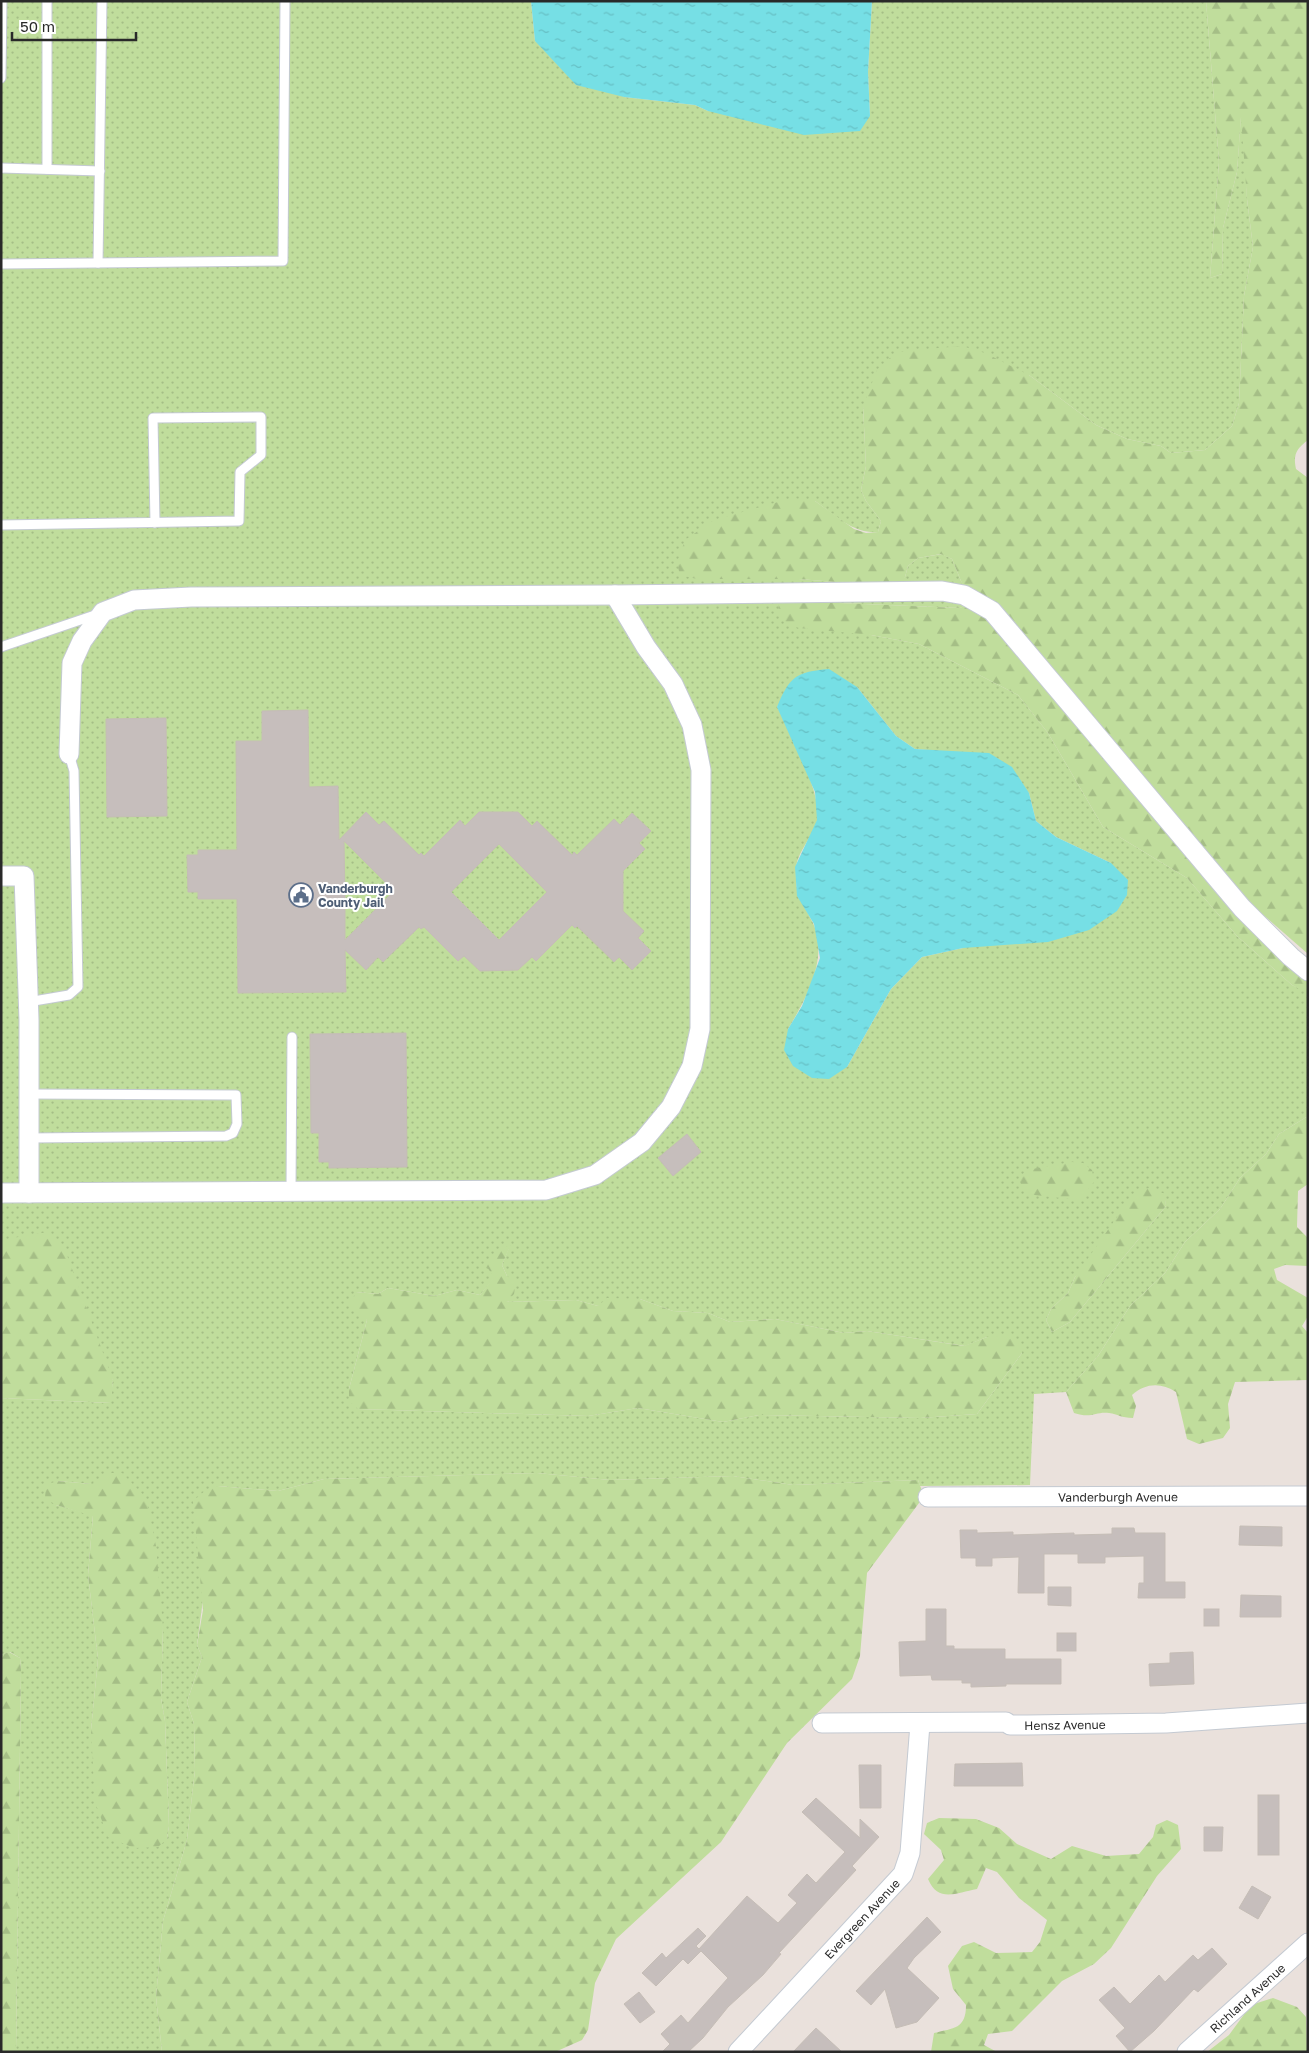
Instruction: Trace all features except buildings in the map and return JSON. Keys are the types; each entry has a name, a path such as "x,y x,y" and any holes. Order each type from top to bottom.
{"street":[{"path":"69,754 72,663 82,641 103,612 134,600 191,597 942,591 964,595 992,611 1242,908 1291,957 1308,971"},
{"path":"1,1193 546,1190 595,1175 642,1142 671,1107 692,1066 700,1029 701,770 692,724 673,684 646,647 615,595"},
{"path":"1,876 24,876 28,1002 29,1193"},
{"name":"Vanderburgh Avenue","path":"928,1497 1308,1496"},
{"name":"Hensz Avenue","path":"822,1723 920,1724 1006,1722 1010,1725 1027,1725 1166,1723 1308,1713"},
{"name":"Evergreen Avenue","path":"738,2052 903,1874 910,1853 920,1724"},
{"name":"Richland Avenue","path":"1187,2052 1308,1943"}],"lane":[{"path":"1,78 2,1"},
{"path":"47,1 47,169"},
{"path":"98,263 102,1"},
{"path":"1,264 283,261 285,1"},
{"path":"1,168 100,171"},
{"path":"1,525 239,522 240,472 261,455 261,417 153,418 154,523"},
{"path":"1,647 103,612"},
{"path":"28,1002 68,995 78,986 74,771 69,754"},
{"path":"292,1037 292,1191"},
{"path":"29,1094 236,1095 237,1124 233,1133 226,1136 29,1138"}],"green space":[{"path":"1,1 531,1 535,41 624,97 695,105 708,111 870,116 868,72 872,1 1206,1 1219,162 1210,278 1222,274 1223,228 1237,172 1241,115 1244,126 1247,199 1253,247 1244,296 1239,403 1232,426 1205,450 1171,453 1161,446 1127,439 1096,425 1029,375 863,406 866,466 861,490 866,501 881,521 878,532 869,532 852,527 815,501 799,579 884,586 905,577 908,566 918,558 942,554 952,559 970,603 960,608 790,601 871,635 919,644 1018,695 1048,733 1103,827 1187,878 1237,936 1292,985 1303,990 1308,988 1308,1116 1279,1134 1266,1154 1240,1178 1220,1209 1185,1242 1165,1273 1130,1306 1098,1356 1066,1392 1034,1394 1030,1485 920,1486 918,1480 793,1485 733,1476 610,1480 537,1473 324,1479 278,1491 218,1486 197,1645 202,1657 187,1702 194,1724 195,1770 187,1840 163,1921 156,1997 162,2052 16,2052 21,1670 20,1658 10,1652 1,1655 1,1398 110,1403 113,1380 1,1240","holes":["857,687 896,736 915,749 940,751 1029,793 1036,821 1056,837 1111,863 963,948 922,957 891,989 847,1067 788,1029 808,992 817,964 817,936 813,923 798,893 796,879 799,857 815,827 817,809 815,795 804,763 777,706","1164,1194 1166,1206 1070,1322 1052,1332 1046,1320 1051,1309 1068,1293 1075,1277","510,1245 502,1265 507,1276 505,1302 576,1300 598,1306 640,1299 673,1311 708,1313 730,1322 775,1319 844,1333 867,1331 965,1346 987,1337 1022,1353 977,1414 920,1418 759,1415 723,1422 638,1408 588,1416 358,1409 349,1389 367,1320 356,1292 378,1294 388,1288 434,1296 457,1290 480,1295 495,1277","57,1481 91,1484 163,1628 161,1698 165,1721 169,1826 167,1839 91,1730 98,1659 88,1575 93,1515 56,1505"]},
{"path":"1206,1 1308,1 1308,440 1298,449 1295,460 1296,469 1308,478 1308,954 1261,913 1250,912 1308,980 1308,988 1303,991 1292,985 1237,936 1187,878 1103,827 1048,733 1018,695 919,644 871,635 799,628 787,624 778,615 779,603 790,601 960,608 970,603 952,559 941,554 918,558 908,566 905,577 897,586 799,579 697,579 680,575 677,563 685,540 714,520 792,498 815,501 854,529 866,533 878,532 881,521 866,501 861,490 866,466 863,406 877,370 894,354 905,351 962,346 985,353 1029,375 1096,425 1127,439 1161,446 1171,453 1205,450 1232,426 1239,403 1244,296 1253,247 1247,199 1241,117 1237,172 1223,228 1222,274 1210,278 1219,162"},
{"path":"1308,1116 1308,1184 1298,1191 1297,1227 1308,1238 1308,1266 1285,1265 1274,1269 1277,1280 1308,1298 1308,1316 1302,1326 1308,1333 1308,1380 1235,1382 1228,1404 1230,1428 1223,1438 1199,1444 1187,1439 1176,1392 1159,1385 1142,1388 1132,1395 1136,1406 1133,1418 1109,1413 1080,1415 1074,1413 1066,1392 1098,1356 1130,1306 1165,1273 1185,1242 1220,1209 1240,1178 1266,1154 1279,1134"},
{"path":"1072,1162 1083,1163 1092,1170 1094,1182 1079,1200 1026,1194 1019,1180 1026,1170"},
{"path":"1149,1188 1165,1194 1166,1206 1070,1322 1052,1332 1046,1320 1051,1309 1068,1293 1075,1277 1133,1194"},
{"path":"48,1232 64,1247 113,1380 111,1403 1,1398 1,1240"},
{"path":"511,1244 502,1265 507,1276 516,1282 514,1294 506,1302 576,1300 598,1306 607,1298 640,1299 673,1311 708,1313 730,1322 775,1319 844,1333 867,1331 964,1346 987,1337 1009,1335 1020,1341 1022,1353 977,1414 920,1418 759,1415 723,1422 638,1408 588,1416 358,1409 349,1401 349,1389 367,1320 350,1303 356,1292 378,1294 388,1288 434,1296 457,1290 480,1295 494,1277 487,1267 491,1256"},
{"path":"110,1473 122,1473 146,1498 156,1546 163,1628 161,1698 165,1721 169,1826 167,1839 158,1847 134,1848 108,1837 95,1802 91,1730 98,1659 88,1575 93,1516 56,1505 45,1498 46,1485 57,1481 91,1484"},
{"path":"537,1473 610,1480 733,1476 793,1485 918,1480 922,1491 919,1503 867,1573 860,1656 852,1679 787,1743 721,1842 616,1939 595,1983 588,2030 582,2040 555,2052 162,2052 156,1997 163,1921 187,1840 195,1770 194,1724 187,1702 202,1657 197,1645 203,1610 193,1501 206,1490 218,1486 278,1491 324,1479"},
{"path":"9,1652 20,1658 21,1670 16,2052 1,2052 1,1655"},
{"path":"939,1818 976,1819 999,1828 1017,1844 1051,1859 1072,1846 1106,1856 1139,1854 1153,1837 1156,1825 1167,1820 1178,1825 1181,1849 1157,1876 1111,1948 1094,1964 1062,1981 1012,2031 988,2034 984,2045 997,2052 931,2052 934,2033 958,2026 964,2019 966,2005 953,1989 948,1966 962,1946 974,1942 996,1953 1032,1952 1040,1942 1047,1920 1019,1898 997,1872 986,1868 977,1889 948,1895 937,1891 928,1879 944,1860 941,1850 924,1834 927,1823"},
{"path":"1273,1998 1297,2007 1306,2017 1307,2052 1207,2052 1229,2035 1251,2005"}],"water":[{"path":"531,1 872,1 868,72 870,116 860,131 804,135 708,111 695,105 624,97 576,85 535,41"},
{"path":"829,669 857,687 896,736 915,749 989,753 1012,767 1029,793 1036,821 1056,837 1111,863 1128,880 1127,895 1117,911 1089,930 1048,942 963,948 922,957 891,989 847,1067 829,1079 812,1078 793,1066 784,1050 788,1029 802,1006 820,958 814,924 797,896 795,867 817,820 815,792 777,707 790,682 801,674"}],"place":[{"name":"Vanderburgh County Jail","path":"301,895"}]}
